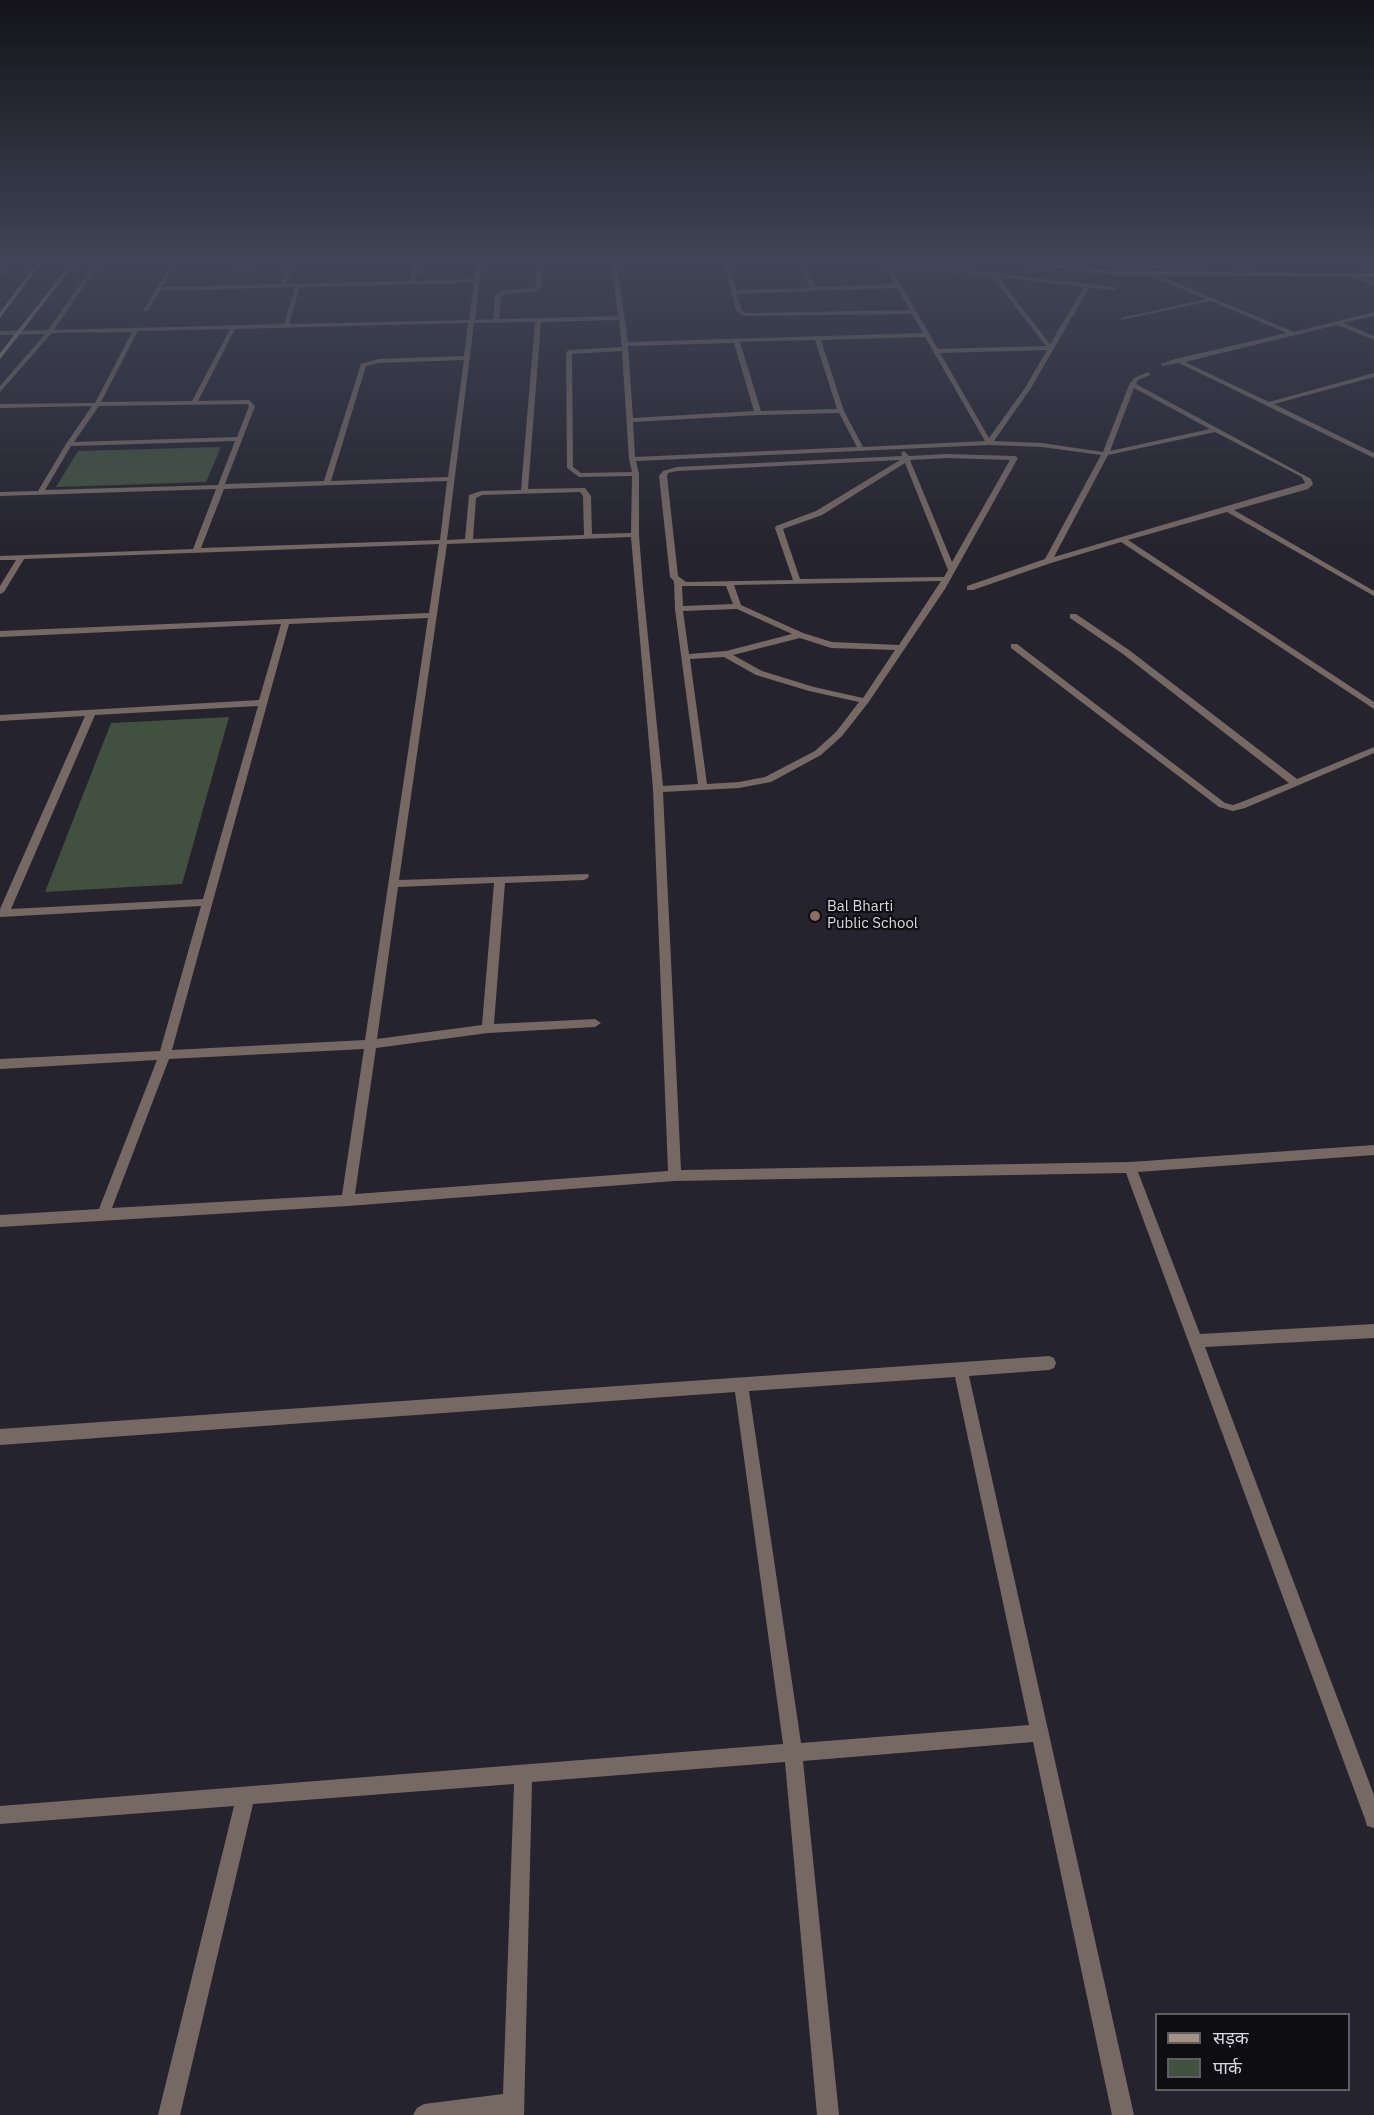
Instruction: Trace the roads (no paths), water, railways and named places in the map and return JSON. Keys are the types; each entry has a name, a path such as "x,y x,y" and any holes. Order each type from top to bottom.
{"street":[{"path":"0,390 24,363"},
{"path":"40,493 69,444 97,404 119,363"},
{"path":"195,401 215,363"},
{"path":"327,484 363,365 372,363"},
{"path":"348,1200 467,363"},
{"path":"524,491 535,363"},
{"path":"569,363 570,468 579,475 636,474"},
{"path":"626,363 632,459 636,474 635,535 658,789 675,1176"},
{"path":"743,363 758,413"},
{"path":"826,363 841,411 861,449"},
{"path":"943,363 989,443"},
{"path":"989,443 1028,388 1042,363"},
{"path":"1163,365 1170,363"},
{"path":"1184,363 1374,456"},
{"path":"1048,561 1106,454 1132,385 1136,379 1148,374"},
{"path":"1268,404 1374,375"},
{"path":"970,588 1048,561 1305,487 1309,480 1132,385"},
{"path":"0,406 195,401 249,402 252,406 196,551"},
{"path":"631,420 841,411"},
{"path":"632,459 989,443 1042,444 1106,454 1214,430"},
{"path":"69,444 238,440"},
{"path":"1361,450 1374,446"},
{"path":"902,447 951,569"},
{"path":"658,789 703,788 768,780 818,753 839,734 865,701 941,589 1015,458 947,456 906,460 677,469 665,472 663,476 674,577 678,581 694,585 945,579"},
{"path":"797,581 779,528 819,513 906,460"},
{"path":"0,494 451,479"},
{"path":"469,542 472,497 481,493 524,491 576,489 586,492 588,537"},
{"path":"1228,508 1374,594"},
{"path":"0,558 635,535"},
{"path":"1122,540 1374,706"},
{"path":"0,592 21,558"},
{"path":"678,581 679,609 703,788"},
{"path":"729,584 738,606"},
{"path":"679,609 738,606 800,635 831,645 900,648"},
{"path":"0,634 431,615"},
{"path":"1073,616 1126,652 1297,784"},
{"path":"103,1215 165,1055 286,621"},
{"path":"685,657 726,654 800,635"},
{"path":"1014,645 1222,805 1233,808 1242,806 1374,750"},
{"path":"726,654 759,673 812,689 865,701"},
{"path":"0,718 262,703"},
{"path":"91,713 2,913 207,902"},
{"path":"393,884 584,876"},
{"path":"488,1029 500,880"},
{"path":"0,1064 370,1044 488,1029 595,1023"},
{"path":"0,1221 348,1200 675,1176 1130,1167 1374,1150"},
{"path":"1130,1167 1374,1819"},
{"path":"1197,1341 1374,1331"},
{"path":"0,1437 1049,1363"},
{"path":"960,1368 1123,2115"},
{"path":"741,1384 793,1753 828,2115"},
{"path":"0,1815 1039,1733"},
{"path":"424,2115 513,2109 523,1774"},
{"path":"169,2115 246,1795"}],"place":[{"name":"Bal Bharti Public School","path":"815,916"}]}
